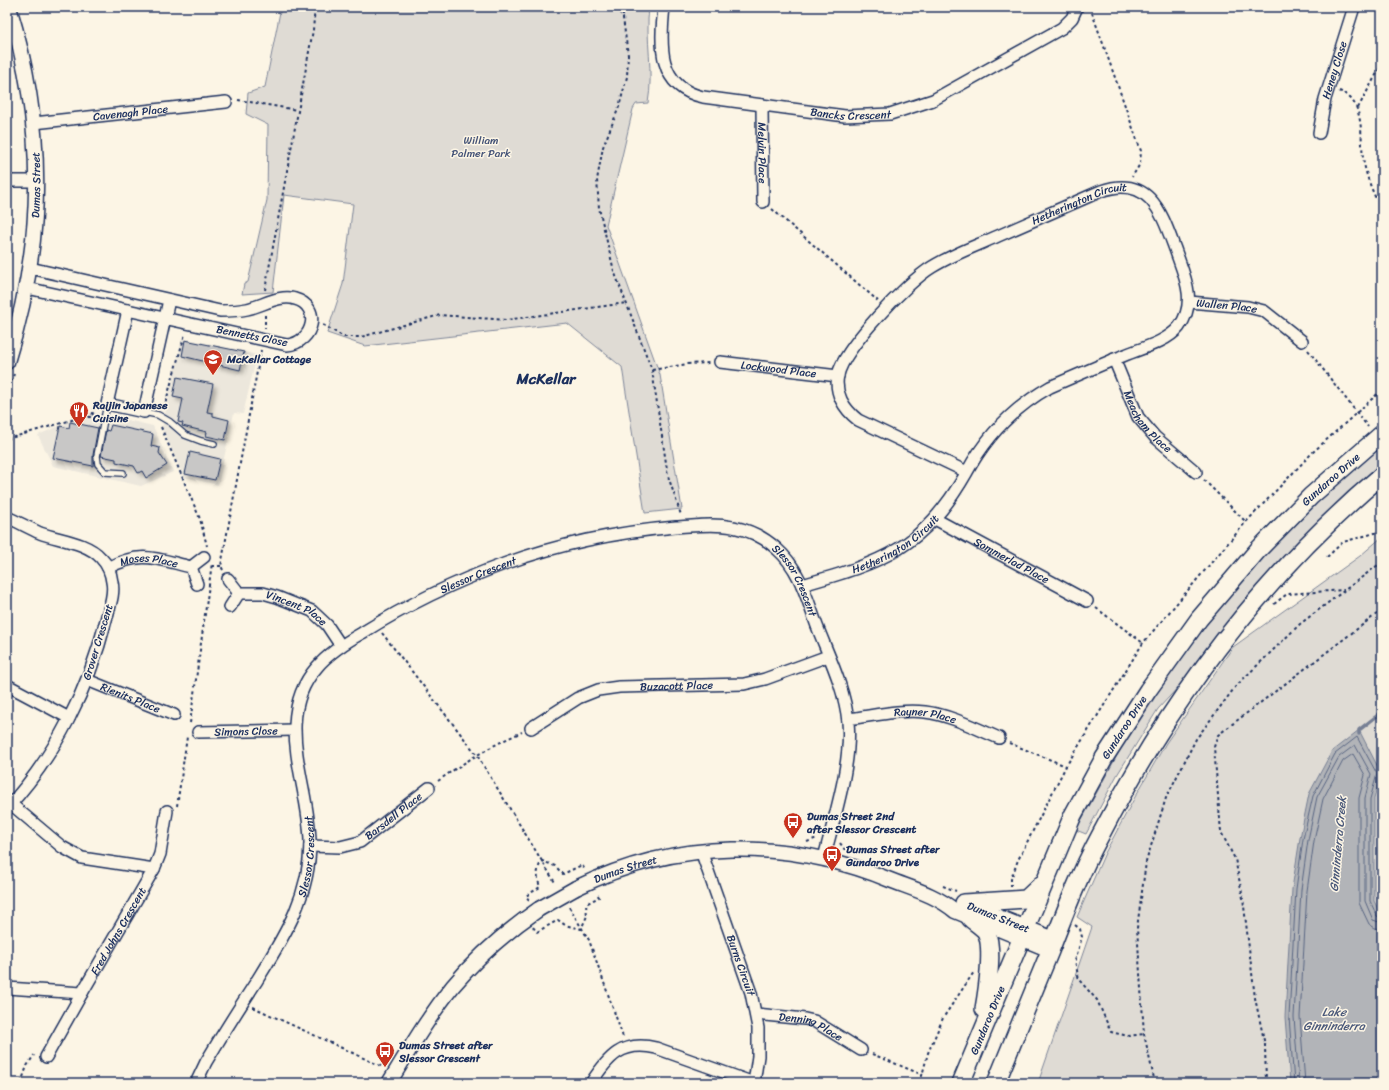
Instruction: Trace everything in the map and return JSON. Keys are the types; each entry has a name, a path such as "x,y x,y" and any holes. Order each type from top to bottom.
{"main road":[{"name":"Gundaroo Drive","path":"961,1083 1073,815 1104,758 1148,690 1199,619 1258,550 1375,430"},
{"path":"996,1083 1052,945 1093,850 1129,783 1169,717 1215,650 1277,577 1312,540 1382,475"},
{"path":"967,910 1026,899 1046,881"},
{"path":"967,910 986,932 988,946 989,983 978,1041"}],"street":[{"name":"Dumas Street","path":"7,362 27,288 36,225 37,181 34,123 21,49 9,7"},
{"name":"Bancks Crescent","path":"664,7 663,54 667,70 675,82 695,95 845,116 875,116 912,108 946,93 1062,28 1072,18 1077,7"},
{"name":"Heney Close","path":"1319,133 1322,110 1328,88 1354,7"},
{"name":"Cavenagh Place","path":"34,123 226,102"},
{"name":"Melvin Place","path":"762,105 763,202"},
{"path":"7,181 37,181"},
{"name":"Hetherington Circuit","path":"802,585 849,572 876,562 914,539 936,519 953,497 991,434 1024,403 1050,387 1167,337 1178,328 1186,315 1189,302 1187,281 1160,210 1144,194 1128,188 1116,187 1101,191 957,254 920,275 899,293 849,351 841,363 838,376 838,391 843,404 858,420 967,472"},
{"name":"Bennetts Close","path":"27,288 287,345 299,342 309,333 312,322 311,314 307,307 298,300 287,297 239,310 220,311 30,268"},
{"path":"128,310 107,404 144,412 169,300"},
{"name":"Wallen Place","path":"1189,302 1248,307 1264,311 1302,341"},
{"name":"Meacham Place","path":"1114,359 1138,417 1155,437 1196,472"},
{"name":"Lockwood Place","path":"720,362 838,376"},
{"name":"Grover Crescent","path":"7,517 40,532 89,548 100,557 108,568 113,583 112,598 101,639 87,680 70,718 43,762 9,806"},
{"name":"Sommerlad Place","path":"936,519 1087,601"},
{"name":"Slessor Crescent","path":"196,1083 206,1062 282,940 297,910 306,879 310,846 307,809 294,730 296,707 304,686 317,667 341,646 410,605 446,587 508,562 559,547 598,538 638,531 682,526 724,525 746,530 767,540 784,555 791,564 802,585 844,697 848,719 848,755 824,858"},
{"name":"Moses Place","path":"108,568 128,558 140,556 152,557 191,567 208,556"},
{"name":"Moses Place","path":"191,567 197,584"},
{"path":"228,579 239,593 230,607"},
{"name":"Vincent Place","path":"239,593 263,593 312,611 327,625 341,646"},
{"name":"Buzacott Place","path":"531,728 578,698 598,690 744,684 765,679 828,656"},
{"name":"Rienits Place","path":"87,680 174,715"},
{"path":"7,685 70,718"},
{"name":"Rayner Place","path":"848,719 903,712 925,712 940,715 999,738"},
{"name":"Simons Close","path":"192,731 294,730"},
{"name":"Barsdell Place","path":"310,846 340,847 360,842 429,788"},
{"path":"9,806 62,847 82,858 154,869"},
{"name":"Fred Johns Crescent","path":"46,1057 154,869 160,854 172,812"},
{"name":"Dumas Street","path":"389,1083 426,1024 467,970 499,939 536,911 576,888 614,871 635,864 701,851 763,849 824,858 882,876 942,900 955,911 967,910 1052,945"},
{"name":"Burns Circuit","path":"590,1083 613,1055 626,1048 642,1046 656,1048 754,1083 758,1056 756,1014 748,982 701,851"},
{"path":"7,988 82,993"},
{"name":"Denning Place","path":"756,1014 805,1018 814,1021 861,1050"}],"lane":[{"path":"107,404 97,456 98,464 106,472 123,473"},
{"path":"144,412 162,418 185,435 214,444"}],"path":[{"path":"213,566 221,566 266,324 264,304 266,280 313,30 315,7"},
{"path":"617,7 623,18"},
{"path":"623,7 628,54 627,77 620,107 603,147 597,189 599,208 611,258 626,303 652,370 668,476 682,518 682,526"},
{"path":"1090,7 1141,151 1140,164 1130,181 1128,188"},
{"path":"1358,108 1382,64"},
{"path":"1328,88 1346,93 1352,98 1358,108 1364,163 1370,183 1382,212"},
{"path":"226,102 241,99 297,110"},
{"path":"763,202 886,308"},
{"path":"312,322 326,325 344,337 361,337 440,315 506,320 626,303"},
{"path":"1302,341 1355,413 1375,430"},
{"path":"652,370 687,364 720,362"},
{"path":"1011,893 1011,879 1018,860 1066,766 1143,643 1246,522 1313,452 1382,390"},
{"path":"7,439 82,417 92,417 94,408 107,404"},
{"path":"144,412 159,422 200,519 208,556 213,566 192,731 172,812"},
{"path":"1196,472 1246,522"},
{"path":"1327,557 1343,542 1382,531"},
{"path":"1155,1083 1144,1034 1137,928 1146,862 1166,798 1196,739 1236,686 1300,624 1382,562"},
{"path":"1271,606 1287,594 1345,590"},
{"path":"1087,601 1143,643"},
{"path":"1266,1083 1265,1044 1255,998 1243,898 1235,859 1221,832 1214,747 1218,735 1382,610"},
{"path":"429,788 452,770 496,744 531,728"},
{"path":"999,738 1066,766"},
{"path":"527,930 533,926 536,911 526,896 540,887 537,875 539,865 542,861 555,866 563,874 582,865 585,871"},
{"path":"533,926 537,932 558,920 565,925 581,929 587,916 586,904 599,897 596,891 591,893"},
{"path":"1076,925 1080,929 1082,937 1075,961 1079,980 1097,1000 1111,1032 1128,1036 1144,1034"},
{"path":"920,1083 928,1053 943,1018 952,1002 969,981 975,968"},
{"path":"243,1002 385,1068"},
{"path":"861,1050 923,1075"}],"shaded area":[{"path":"182,338 257,355 243,414 234,413 218,485 184,477 162,428"},
{"path":"93,412 153,426 173,472 141,486 53,466 38,435"}],"green space":[{"name":"William Palmer Park","path":"281,7 649,7 648,31 650,91 648,103 636,104 633,109 606,225 660,375 682,509 645,513 622,367 567,323 365,346 327,333 343,284 353,204 284,195 273,292 242,294 244,284 248,282 267,200 268,125 246,114 248,93 265,87"},
{"path":"1382,443 1382,466 1158,709 1117,775 1086,834 1076,830 1135,723 1173,667 1221,605 1263,556 1309,509"},
{"path":"1382,537 1382,1083 1038,1083 1092,927 1077,917 1105,853 1166,743 1233,647 1360,556"}],"water":[{"name":"Lake Ginninderra","path":"1359,730 1381,773 1374,799 1374,901 1382,917 1382,1083 1290,1083 1285,1017 1292,889 1300,838 1309,794 1332,751"}],"building":[{"path":"185,340 244,352 240,370 182,356"},
{"path":"177,377 213,384 207,412 213,413 213,416 229,420 225,440 206,436 207,432 182,426 183,423 178,422 183,399 173,397"},
{"path":"70,422 98,428 93,455 93,466 53,458 60,426 69,428"},
{"path":"111,425 153,434 151,446 160,448 159,453 167,465 146,478 142,471 138,473 134,466 116,462 116,459 101,456 106,430 109,431"},
{"path":"190,452 220,459 215,480 185,474"}],"waterway":[{"name":"Ginninderra Creek","path":"1359,734 1359,730 1382,712"}],"place":[{"name":"McKellar Cottage","path":"213,376"},
{"name":"Raijin Japanese Cuisine","path":"79,428"},
{"name":"Dumas Street 2nd after Slessor Crescent","path":"793,839"},
{"name":"Dumas Street after Gundaroo Drive","path":"832,872"},
{"name":"Dumas Street after Slessor Crescent","path":"385,1068"}],"district":[{"name":"McKellar","path":"546,379"}]}
